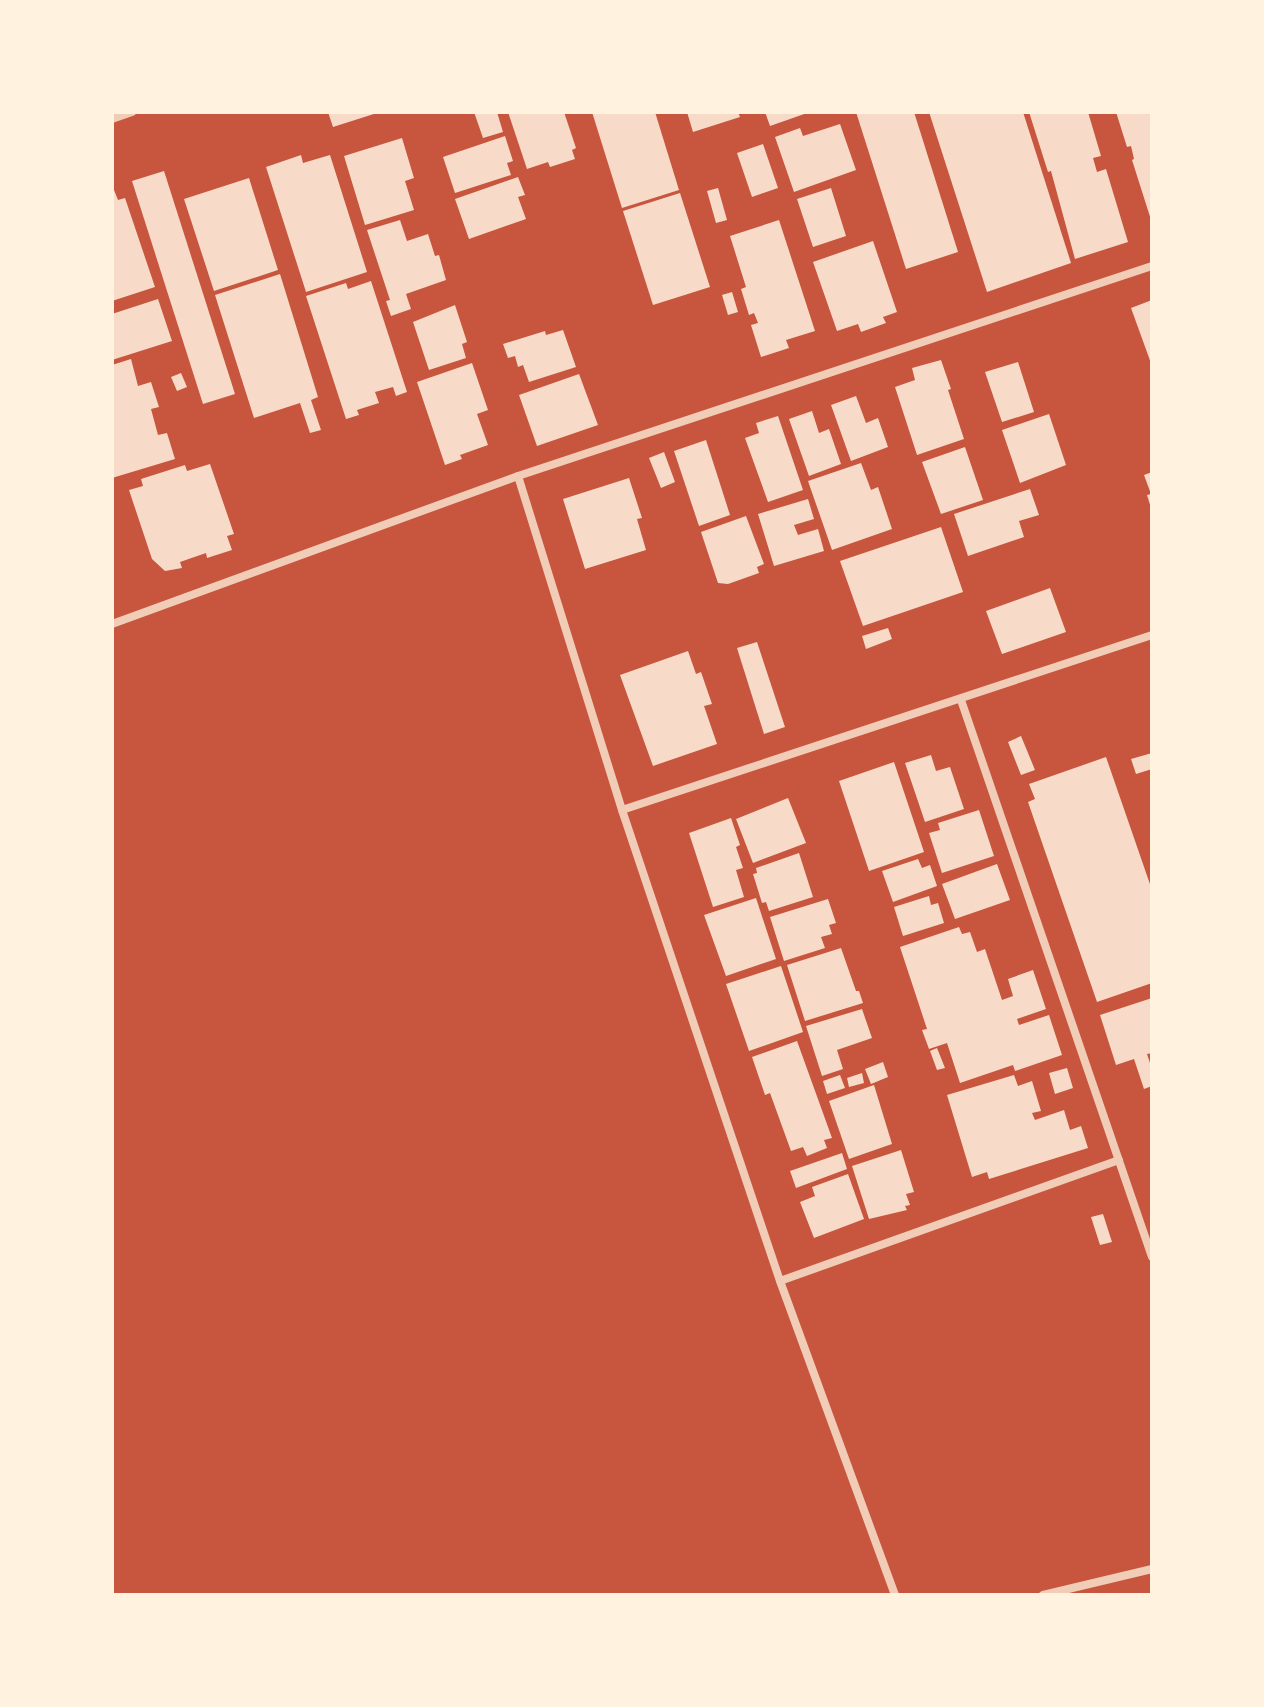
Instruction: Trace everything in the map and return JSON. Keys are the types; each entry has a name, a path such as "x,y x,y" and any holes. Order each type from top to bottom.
{"street":[{"path":"112,119 132,112"},
{"path":"112,624 518,476 1152,266"},
{"path":"518,476 622,810 780,1281 895,1595"},
{"path":"622,810 1152,635"},
{"path":"961,700 1152,1257"},
{"path":"780,1281 1119,1160"},
{"path":"1043,1595 1152,1569"}],"building":[{"path":"328,112 377,112 377,113 333,127"},
{"path":"474,112 497,112 503,132 483,138"},
{"path":"508,112 564,112 576,148 572,150 575,159 550,167 548,162 527,169"},
{"path":"592,112 655,112 679,190 622,208"},
{"path":"687,112 738,112 740,117 693,132"},
{"path":"765,112 810,112 770,126"},
{"path":"856,112 914,112 958,252 906,269"},
{"path":"929,112 1023,112 1071,263 987,292"},
{"path":"1029,112 1088,112 1101,156 1093,158 1097,172 1106,169 1128,242 1075,259 1051,171 1048,172"},
{"path":"1116,112 1152,112 1152,223 1132,160 1131,146 1127,147"},
{"path":"840,124 856,170 794,192 775,137 800,128 803,136"},
{"path":"505,136 513,161 507,163 511,175 455,193 443,157"},
{"path":"402,138 414,178 405,181 414,210 365,225 344,156"},
{"path":"763,144 778,188 752,197 737,153"},
{"path":"301,155 303,163 330,155 367,272 306,292 266,167"},
{"path":"164,171 235,394 203,404 132,181"},
{"path":"518,177 525,195 518,197 526,219 469,239 455,199"},
{"path":"249,178 278,270 214,291 184,199"},
{"path":"112,185 118,200 125,198 155,287 112,301"},
{"path":"718,188 727,220 716,223 707,191"},
{"path":"831,188 846,236 813,247 797,199"},
{"path":"680,193 710,287 653,305 623,211"},
{"path":"400,220 407,241 428,234 435,256 439,255 446,280 406,294 411,309 391,316 386,301 390,300 367,230"},
{"path":"779,220 815,331 786,340 789,348 761,357 751,325 758,323 754,313 749,315 741,289 746,287 730,236"},
{"path":"873,241 897,312 883,317 886,323 861,332 858,324 837,331 813,262"},
{"path":"280,274 318,397 311,400 321,430 310,433 300,403 254,418 215,295"},
{"path":"371,281 407,392 396,396 393,387 375,392 379,403 357,410 359,415 346,419 306,296 346,283 348,289"},
{"path":"732,292 738,312 728,315 722,295"},
{"path":"158,299 172,341 112,360 112,314"},
{"path":"1152,300 1152,366 1131,308"},
{"path":"455,305 467,342 462,344 466,358 429,370 413,322"},
{"path":"563,330 576,367 529,382 523,365 518,367 515,356 508,358 503,344 545,331 546,335"},
{"path":"131,359 138,386 151,382 159,407 151,409 158,435 167,433 175,459 112,478 112,365"},
{"path":"941,360 964,439 917,455 895,387 915,380 912,368"},
{"path":"1018,362 1034,412 1002,422 985,372"},
{"path":"472,363 488,410 477,414 488,445 460,455 462,459 445,465 417,382"},
{"path":"181,373 187,387 177,391 171,377"},
{"path":"579,374 598,425 537,446 519,395"},
{"path":"856,396 866,423 878,418 888,447 851,461 831,405"},
{"path":"812,411 819,433 829,429 841,464 809,476 789,419"},
{"path":"1049,414 1066,465 1020,483 1002,430"},
{"path":"778,416 803,490 768,502 745,438 759,433 756,423"},
{"path":"706,440 730,515 699,526 674,451"},
{"path":"965,447 983,500 941,514 922,462"},
{"path":"664,452 675,482 661,488 649,458"},
{"path":"861,463 871,490 878,487 892,529 832,550 808,481"},
{"path":"210,464 234,534 227,536 232,550 207,558 206,553 180,562 182,568 165,571 152,559 129,490 143,486 141,479 185,465 187,471"},
{"path":"1152,472 1151,508 1147,495 1151,494 1144,475"},
{"path":"629,478 642,518 637,519 646,550 585,569 563,499"},
{"path":"1030,489 1039,515 1019,521 1024,537 968,556 954,514"},
{"path":"808,499 814,519 794,525 798,535 818,529 824,551 774,566 758,514"},
{"path":"746,516 764,564 757,567 759,573 728,584 718,583 701,532"},
{"path":"941,527 963,592 863,626 840,561"},
{"path":"1050,588 1066,632 1002,654 986,611"},
{"path":"888,628 892,639 866,649 862,636"},
{"path":"757,642 785,727 764,734 737,648"},
{"path":"688,651 696,674 701,672 712,704 704,706 717,744 653,766 620,675"},
{"path":"1021,736 1035,770 1021,775 1008,742"},
{"path":"1152,753 1152,769 1136,774 1131,759"},
{"path":"931,755 936,771 950,767 964,809 925,822 905,763"},
{"path":"1106,757 1152,890 1152,983 1097,1002 1028,802 1035,799 1029,784"},
{"path":"894,762 924,852 869,871 839,781"},
{"path":"788,798 806,843 753,863 736,819"},
{"path":"979,810 994,856 942,873 929,833 940,830 938,823"},
{"path":"731,818 740,845 736,847 743,868 736,870 744,897 713,907 689,833"},
{"path":"799,853 813,897 769,911 766,902 762,903 753,874 757,873 756,868"},
{"path":"918,859 922,868 930,865 937,886 893,902 882,871"},
{"path":"997,864 1010,900 955,919 942,884"},
{"path":"929,896 931,905 938,903 944,923 903,936 894,907"},
{"path":"756,898 776,959 726,976 704,915"},
{"path":"828,899 836,923 829,925 832,934 821,937 825,948 784,961 770,917"},
{"path":"959,927 962,934 970,932 977,952 985,949 1002,1000 1013,996 1008,979 1033,970 1046,1009 1017,1019 1019,1025 1049,1015 1062,1055 1015,1071 1013,1065 960,1083 947,1043 929,1049 922,1030 927,1029 900,947"},
{"path":"841,948 863,1003 805,1021 787,965"},
{"path":"781,966 803,1032 749,1051 726,984"},
{"path":"1152,998 1152,1053 1147,1054 1152,1069 1152,1086 1144,1089 1134,1059 1116,1065 1100,1015"},
{"path":"862,1009 872,1038 837,1050 843,1069 822,1076 806,1026"},
{"path":"797,1041 832,1138 824,1140 827,1148 807,1156 803,1147 791,1151 770,1093 765,1095 752,1057"},
{"path":"937,1048 945,1068 937,1070 930,1051"},
{"path":"883,1062 888,1077 871,1084 865,1069"},
{"path":"1067,1068 1073,1088 1055,1094 1049,1073"},
{"path":"862,1073 864,1083 849,1087 847,1078"},
{"path":"840,1075 845,1088 827,1094 823,1081"},
{"path":"1014,1075 1018,1086 1032,1081 1041,1111 1032,1113 1035,1120 1064,1110 1070,1130 1081,1126 1088,1148 989,1179 987,1172 972,1177 947,1095"},
{"path":"874,1085 892,1144 849,1159 829,1101"},
{"path":"901,1150 914,1192 906,1194 910,1205 905,1206 907,1210 869,1219 852,1166"},
{"path":"842,1153 847,1169 796,1188 790,1171"},
{"path":"848,1174 864,1219 814,1238 800,1202 815,1196 812,1187"},
{"path":"1103,1214 1112,1242 1100,1245 1091,1217"}]}
